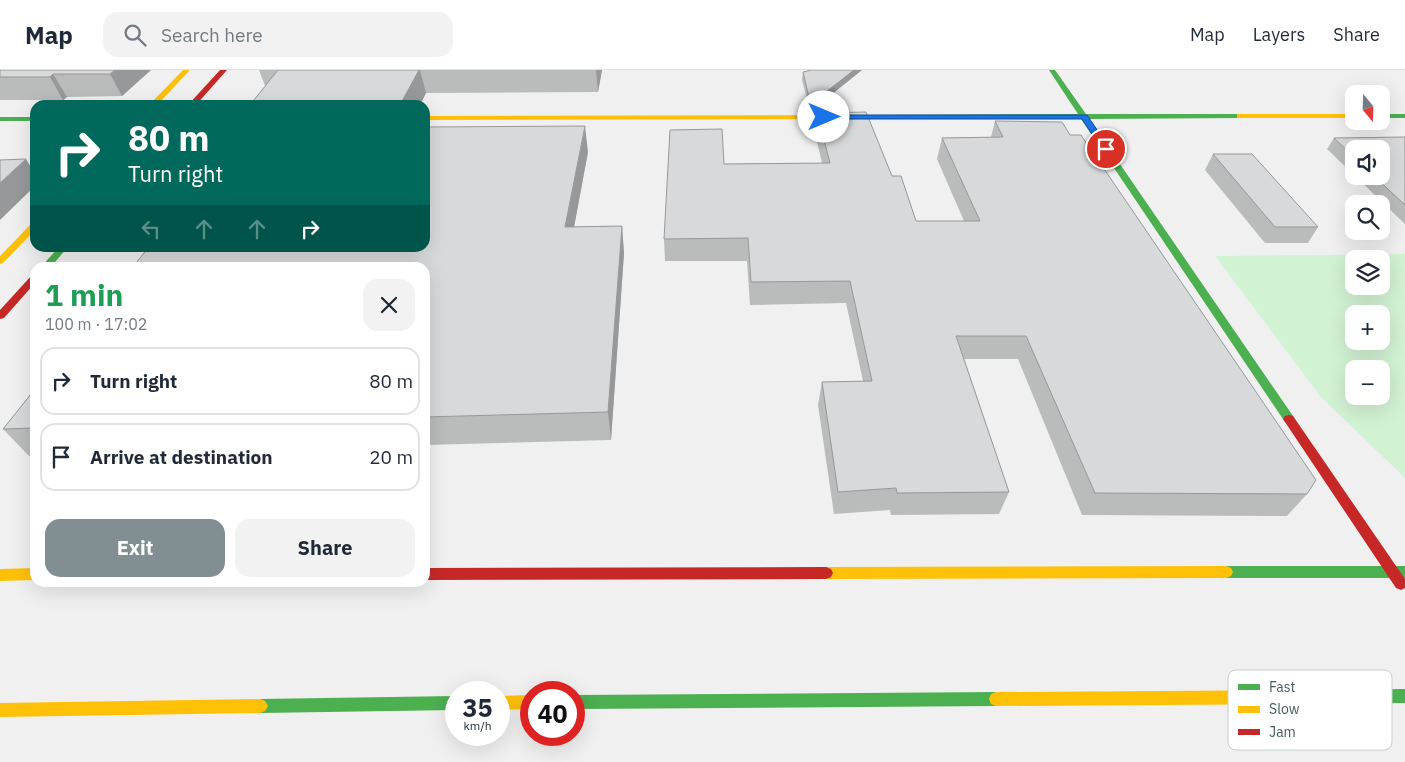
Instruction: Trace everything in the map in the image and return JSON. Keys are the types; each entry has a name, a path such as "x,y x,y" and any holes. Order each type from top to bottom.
{"street":[{"path":"158,100 187,70"},
{"path":"197,100 224,70"},
{"path":"1052,70 1405,590"},
{"path":"430,118 1345,116"},
{"path":"1390,116 1405,116"},
{"path":"0,119 30,119"},
{"path":"0,261 30,230"},
{"path":"49,262 58,252"},
{"path":"0,316 30,283"},
{"path":"430,574 1405,572"},
{"path":"0,574 30,574"},
{"path":"1392,696 1405,696"},
{"path":"585,702 1228,697"},
{"path":"0,710 445,703"}],"green space":[{"path":"1390,254 1405,254 1405,478 1321,397 1215,256 1345,255 1345,295 1390,295"}],"building":[{"path":"0,70 115,70 110,74 53,74 50,77 0,77"},
{"path":"278,70 419,70 403,100 254,100"},
{"path":"812,70 854,70 813,102 810,102 803,72"},
{"path":"866,112 892,176 901,176 916,221 980,221 942,138 1003,137 995,121 1062,122 1070,135 1081,135 1316,480 1307,494 1095,493 1026,336 956,336 1009,492 897,493 896,488 838,492 822,382 872,381 850,281 751,282 748,238 664,239 670,130 722,129 724,164 830,163 817,113"},
{"path":"585,126 565,227 622,226 608,412 430,417 430,262 137,262 145,252 430,252 430,127"},
{"path":"1405,137 1405,205 1384,185 1390,185 1390,140 1345,140 1345,148 1334,138"},
{"path":"1213,154 1252,154 1318,227 1275,227"},
{"path":"26,159 0,183 0,160"},
{"path":"30,395 30,428 3,429"}],"traffic: fast":[{"path":"1052,70 1289,419"},
{"path":"862,117 1240,116"},
{"path":"1390,116 1405,116"},
{"path":"0,119 30,119"},
{"path":"49,262 58,252"},
{"path":"1226,572 1405,572"},
{"path":"1392,696 1405,696"},
{"path":"585,702 996,699"},
{"path":"260,706 445,703"}],"traffic: slow":[{"path":"158,100 187,70"},
{"path":"1240,116 1345,116"},
{"path":"430,118 862,117"},
{"path":"0,261 30,230"},
{"path":"826,573 1226,572"},
{"path":"0,575 30,574"},
{"path":"996,699 1228,698"},
{"path":"510,703 520,702"},
{"path":"0,710 260,706"}],"traffic: jam":[{"path":"197,100 224,70"},
{"path":"0,316 30,283"},
{"path":"1289,419 1401,584"},
{"path":"430,574 826,573"}],"route":[{"path":"824,117 1084,117 1106,149"}]}
